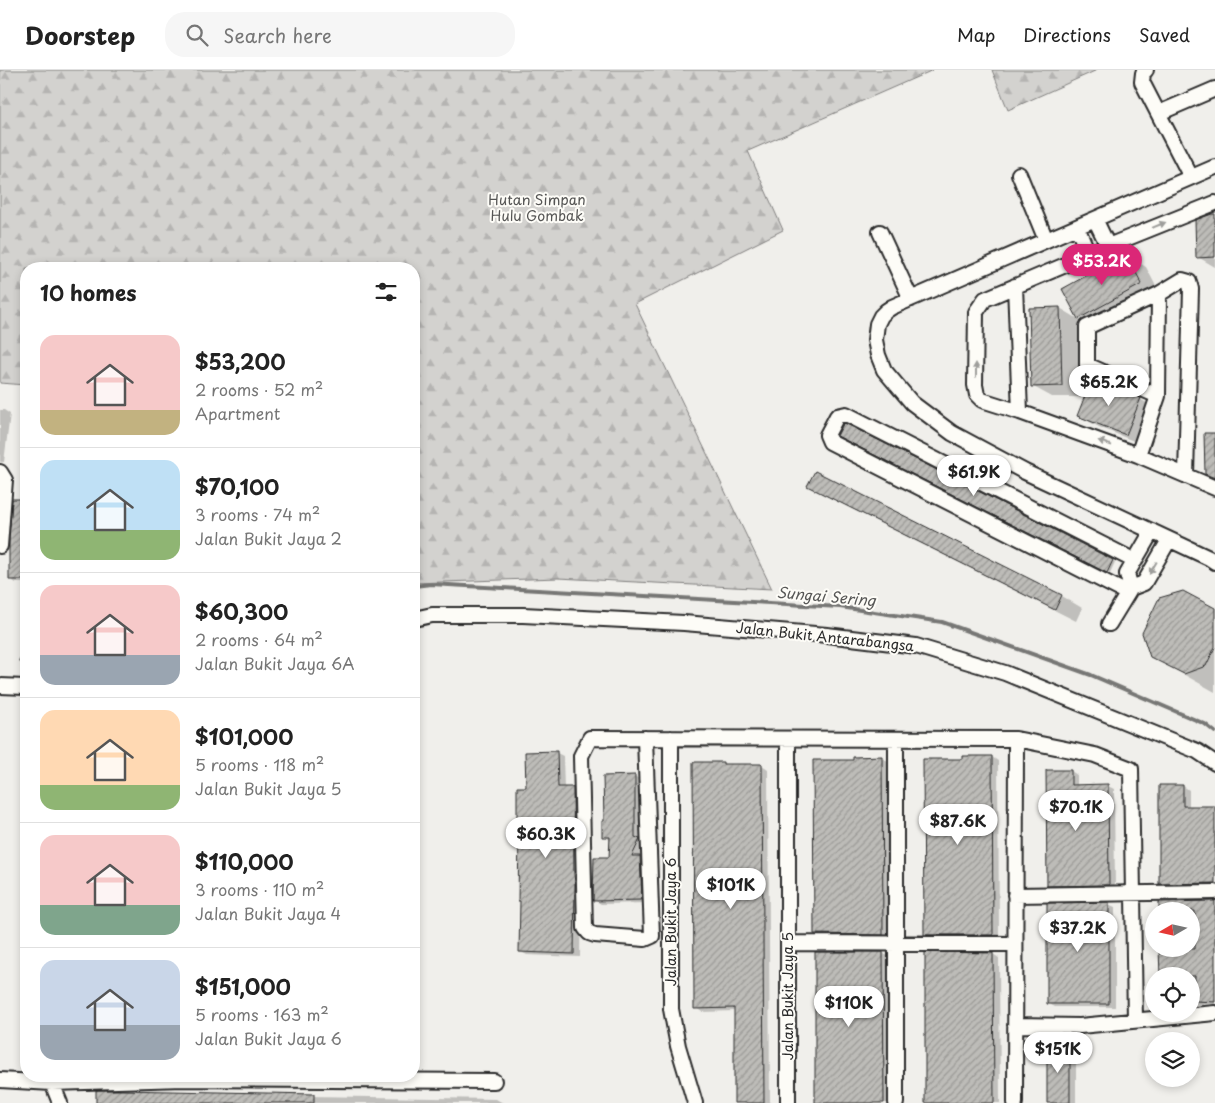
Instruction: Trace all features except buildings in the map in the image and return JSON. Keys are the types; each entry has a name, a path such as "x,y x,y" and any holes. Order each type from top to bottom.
{"street":[{"path":"1146,70 1142,73 1142,82 1191,177"},
{"path":"1159,113 1215,89"},
{"path":"1215,167 892,307 881,316 875,340 884,370 912,403 952,433 1025,472 1215,562"},
{"path":"1019,174 1046,240"},
{"path":"1215,202 985,298 976,312 976,385 977,395 982,400 1138,455 1215,488"},
{"path":"1095,219 1108,246"},
{"path":"1077,227 1089,255"},
{"path":"880,232 911,299"},
{"path":"1158,396 1087,365 1087,327 1159,294 1182,280 1189,282 1191,289 1186,476"},
{"path":"1015,286 1020,412"},
{"path":"1138,455 1158,396 1159,294"},
{"path":"1129,590 830,442 827,435 836,416 846,414 1134,561"},
{"path":"0,472 5,480 0,546"},
{"path":"1129,590 1127,574 1152,531"},
{"path":"1109,624 1129,590 1144,583 1169,540"},
{"name":"Jalan Bukit Antarabangsa","path":"420,618 432,615 523,615 684,623 827,635 916,646 1005,673 1197,751 1215,763"},
{"path":"0,686 20,687"},
{"path":"645,738 652,936 645,939 595,935 589,933 585,928 581,756 590,738 645,738 671,738 788,739 1016,739 1095,755 1131,769 1134,1020"},
{"name":"Jalan Bukit Jaya 6","path":"671,738 671,1009 678,1046 695,1103"},
{"name":"Jalan Bukit Jaya 5","path":"788,739 788,1103"},
{"path":"896,739 896,1103"},
{"path":"1015,1103 1016,739"},
{"path":"1015,895 1215,892"},
{"path":"788,943 1015,944"},
{"path":"1015,1025 1080,1026 1215,1013"},
{"path":"0,1080 20,1081"},
{"path":"420,1081 494,1081"},
{"path":"35,1082 85,1082"},
{"path":"52,1083 60,1103"}],"green space":[{"name":"Hutan Simpan Hulu Gombak","path":"0,70 933,70 748,151 783,230 635,304 772,589 558,578 420,583 420,262 20,262 20,385 0,383"},
{"path":"992,70 1097,70 1008,110"}],"waterway":[{"name":"Sungai Sering","path":"420,585 431,584 840,607 942,622 1091,675 1205,724 1215,732"}]}
